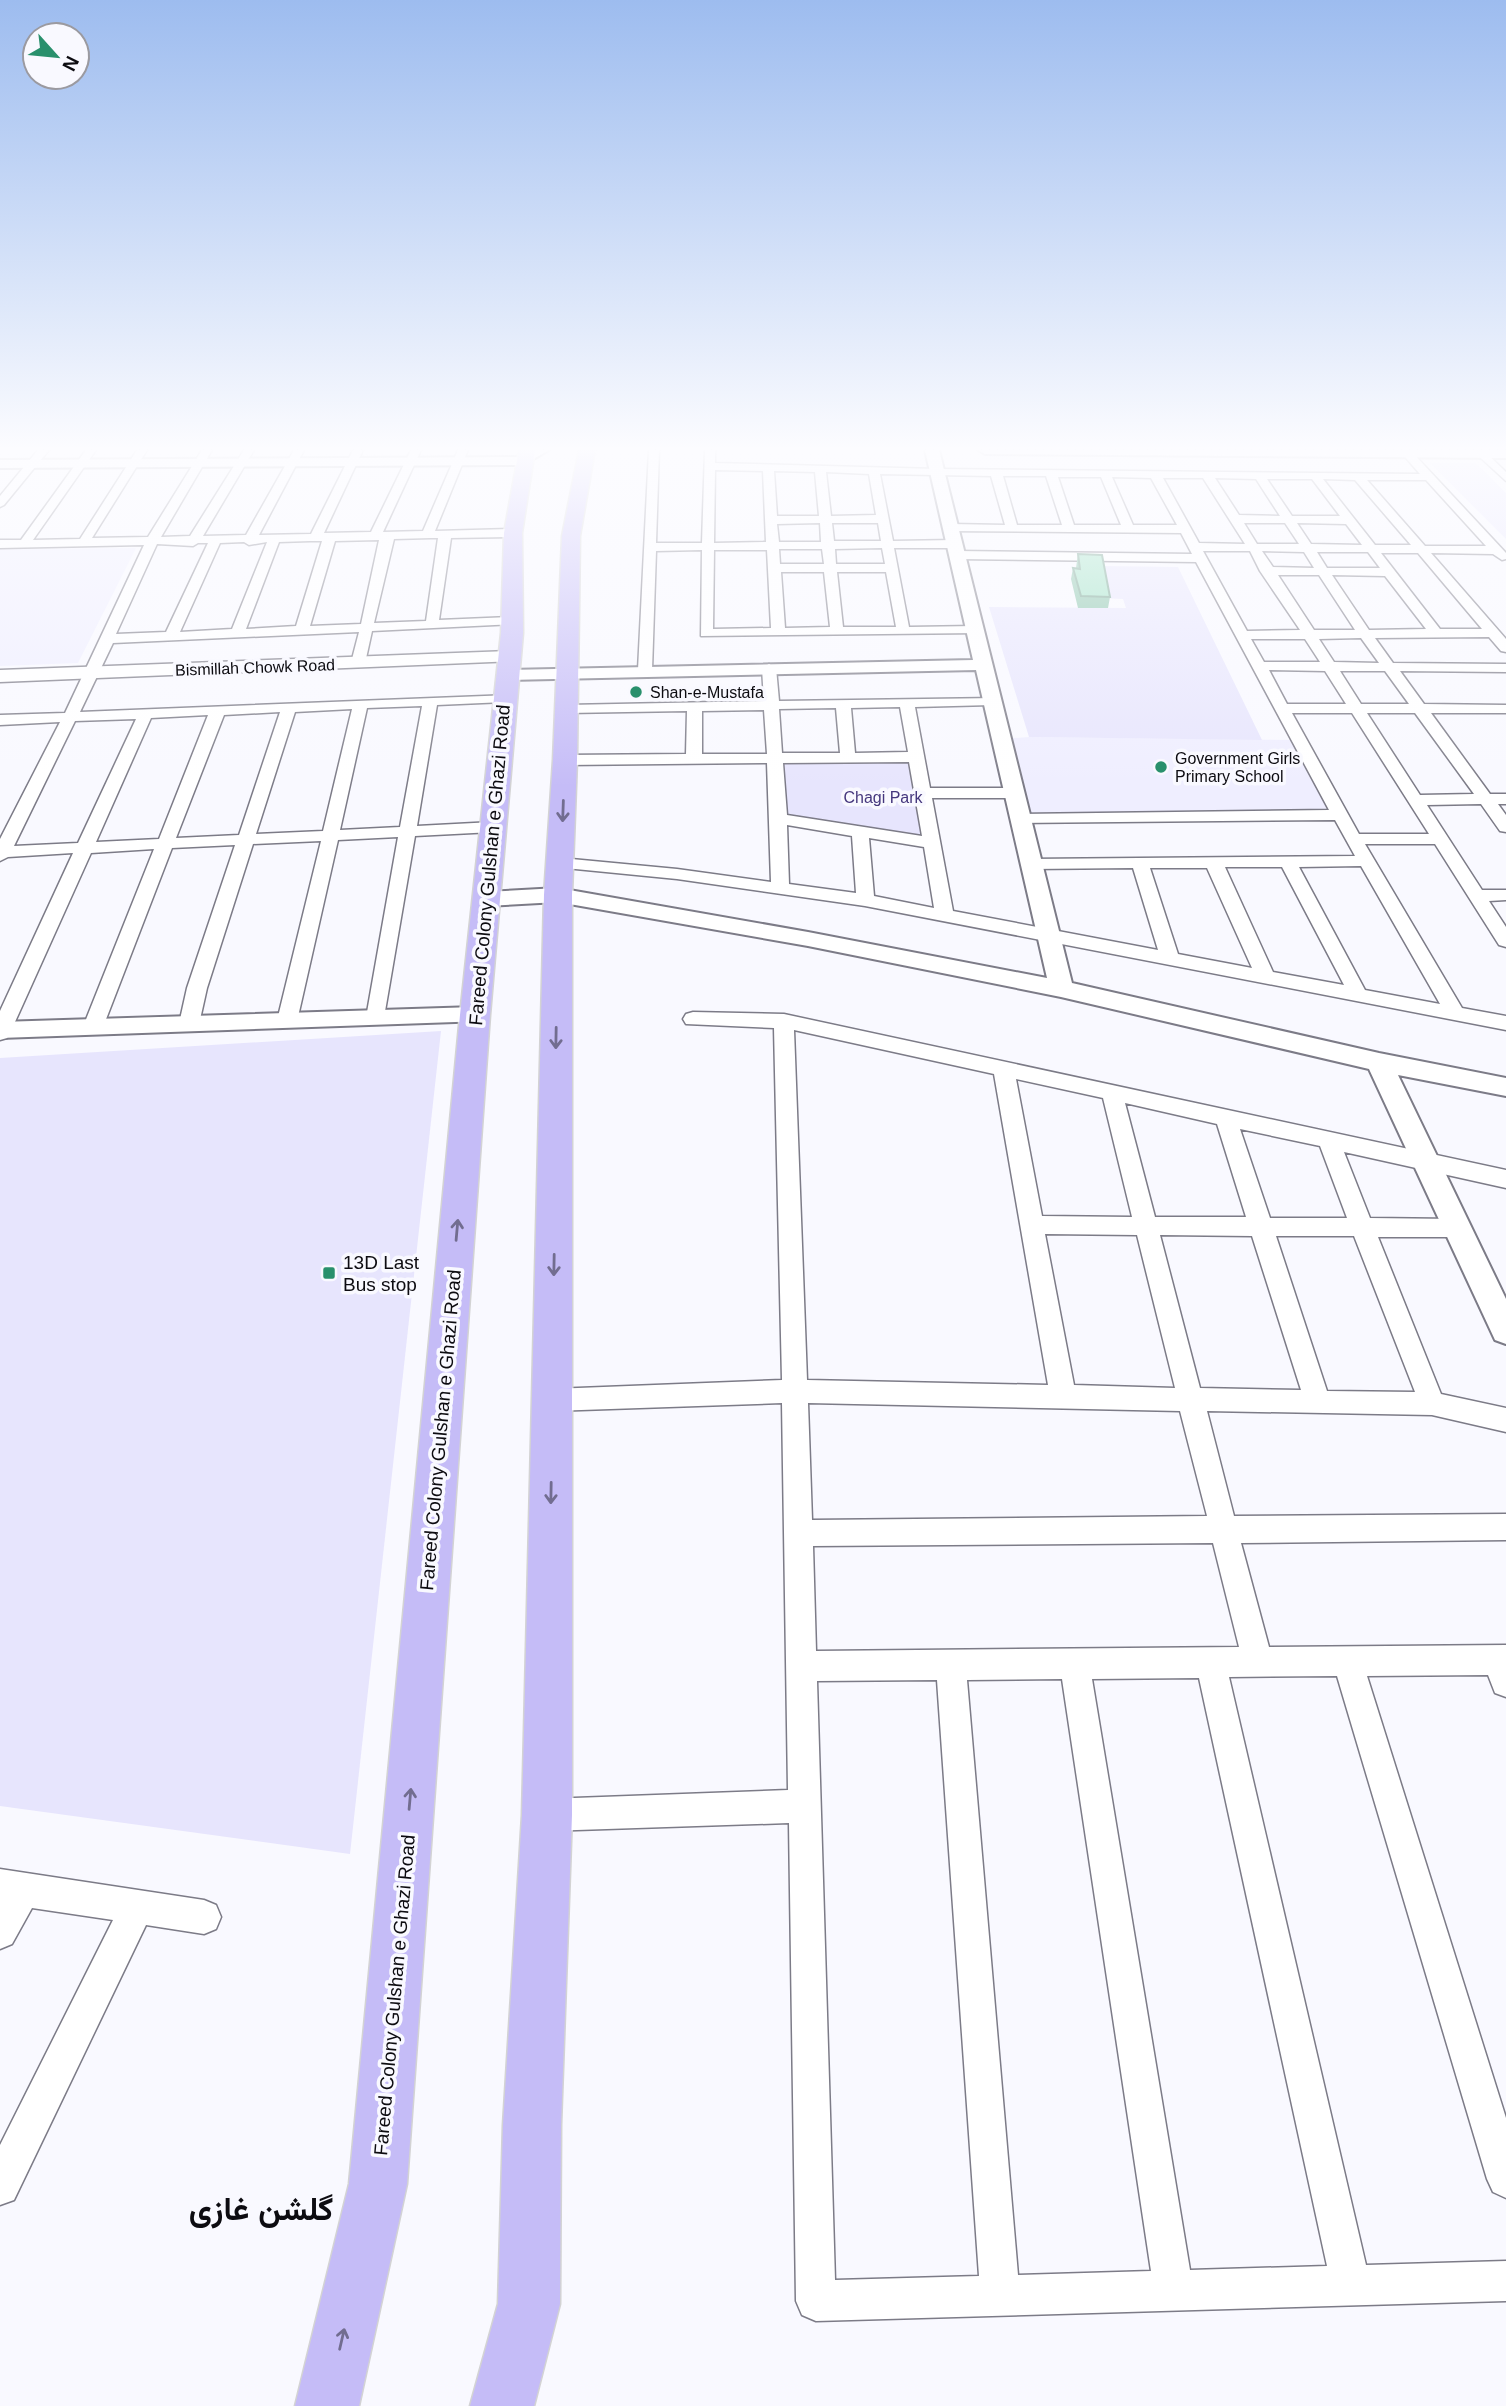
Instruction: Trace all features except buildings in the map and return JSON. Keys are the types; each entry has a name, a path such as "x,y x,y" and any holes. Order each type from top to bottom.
{"main road":[{"name":"Fareed Colony Gulshan e Ghazi Road","path":"327,2406 378,2183 475,1015 509,663 512,562"},
{"path":"502,2406 529,2304 532,2124 547,1815 559,879 570,562"},
{"name":"Bismillah Chowk Road","path":"0,676 358,663 509,663"}],"street":[{"path":"1,854 71,717 142,562"},
{"path":"171,636 205,562"},
{"path":"237,633 265,562"},
{"path":"302,630 317,562"},
{"path":"358,663 367,627 377,562"},
{"path":"432,624 440,562"},
{"path":"645,670 649,562"},
{"path":"708,562 706,633 975,630"},
{"path":"774,562 778,632"},
{"path":"830,562 837,631"},
{"path":"890,562 903,630"},
{"path":"959,562 1060,989"},
{"path":"1202,562 1340,815 1455,1013"},
{"path":"1261,562 1506,941"},
{"path":"1317,562 1364,634 1506,827"},
{"path":"1381,562 1437,634"},
{"path":"1432,562 1506,648"},
{"path":"774,568 891,569"},
{"path":"1266,571 1389,572"},
{"path":"108,639 432,624 567,690 695,707 992,701"},
{"path":"1241,635 1493,633"},
{"path":"0,720 430,701 509,663"},
{"path":"567,690 645,670 983,665"},
{"path":"1258,666 1506,668"},
{"path":"769,668 779,819 780,887"},
{"path":"376,1018 430,701"},
{"path":"906,703 944,914"},
{"path":"287,1021 361,704"},
{"path":"843,704 848,758"},
{"path":"189,1024 197,988 289,707"},
{"path":"694,759 695,707"},
{"path":"1281,708 1501,709 1506,723"},
{"path":"93,1027 218,710"},
{"path":"146,713 1,1031 475,1015"},
{"path":"565,760 916,757"},
{"path":"922,793 1014,793"},
{"path":"1415,800 1506,799"},
{"path":"1020,819 1340,815"},
{"path":"779,819 931,843"},
{"path":"1,854 493,827"},
{"path":"860,832 865,900"},
{"path":"1354,839 1440,839"},
{"path":"1031,864 1367,861"},
{"path":"1288,862 1358,994"},
{"path":"1140,863 1170,958"},
{"path":"1214,863 1266,977"},
{"path":"559,879 808,939 1060,989 1379,1062 1506,1087"},
{"path":"486,899 559,879 780,887 944,914 1506,1023"},
{"path":"1476,896 1506,895"},
{"path":"694,1019 784,1021 1506,1180"},
{"path":"784,1021 799,1533 816,2301 1506,2281"},
{"path":"1379,1062 1506,1331"},
{"path":"1004,1070 1063,1396"},
{"path":"1112,1094 1258,1662"},
{"path":"1226,1119 1318,1402"},
{"path":"1329,1142 1432,1404"},
{"path":"1032,1225 1456,1228"},
{"path":"552,1400 795,1391 1063,1396 1432,1404 1506,1420"},
{"path":"799,1533 1506,1527"},
{"path":"802,1666 1348,1661 1503,1668"},
{"path":"1348,1661 1506,2179"},
{"path":"1211,1662 1351,2285"},
{"path":"1075,1664 1174,2291"},
{"path":"951,1665 1000,2295"},
{"path":"547,1815 805,1806"},
{"path":"0,1932 11,1888 204,1917"},
{"path":"0,2186 137,1907"}],"shaded area":[{"path":"0,562 129,562 78,663 0,666"},
{"name":"Government Girls Primary School","path":"1001,739 1299,740 1340,815 1020,819"}],"green space":[{"path":"1099,566 1178,567 1262,740 1029,737 989,607 1126,608 1123,599 1100,598"},
{"name":"Chagi Park","path":"916,757 931,843 779,819 775,759"},
{"path":"441,1031 350,1854 0,1806 0,1058"}],"place":[{"name":"Shan-e-Mustafa","path":"636,692"},
{"name":"Government Girls Primary School","path":"1161,767"},
{"name":"13D Last Bus stop","path":"329,1273"}],"district":[{"name":"گلشن غازی","path":"261,2209"}]}
